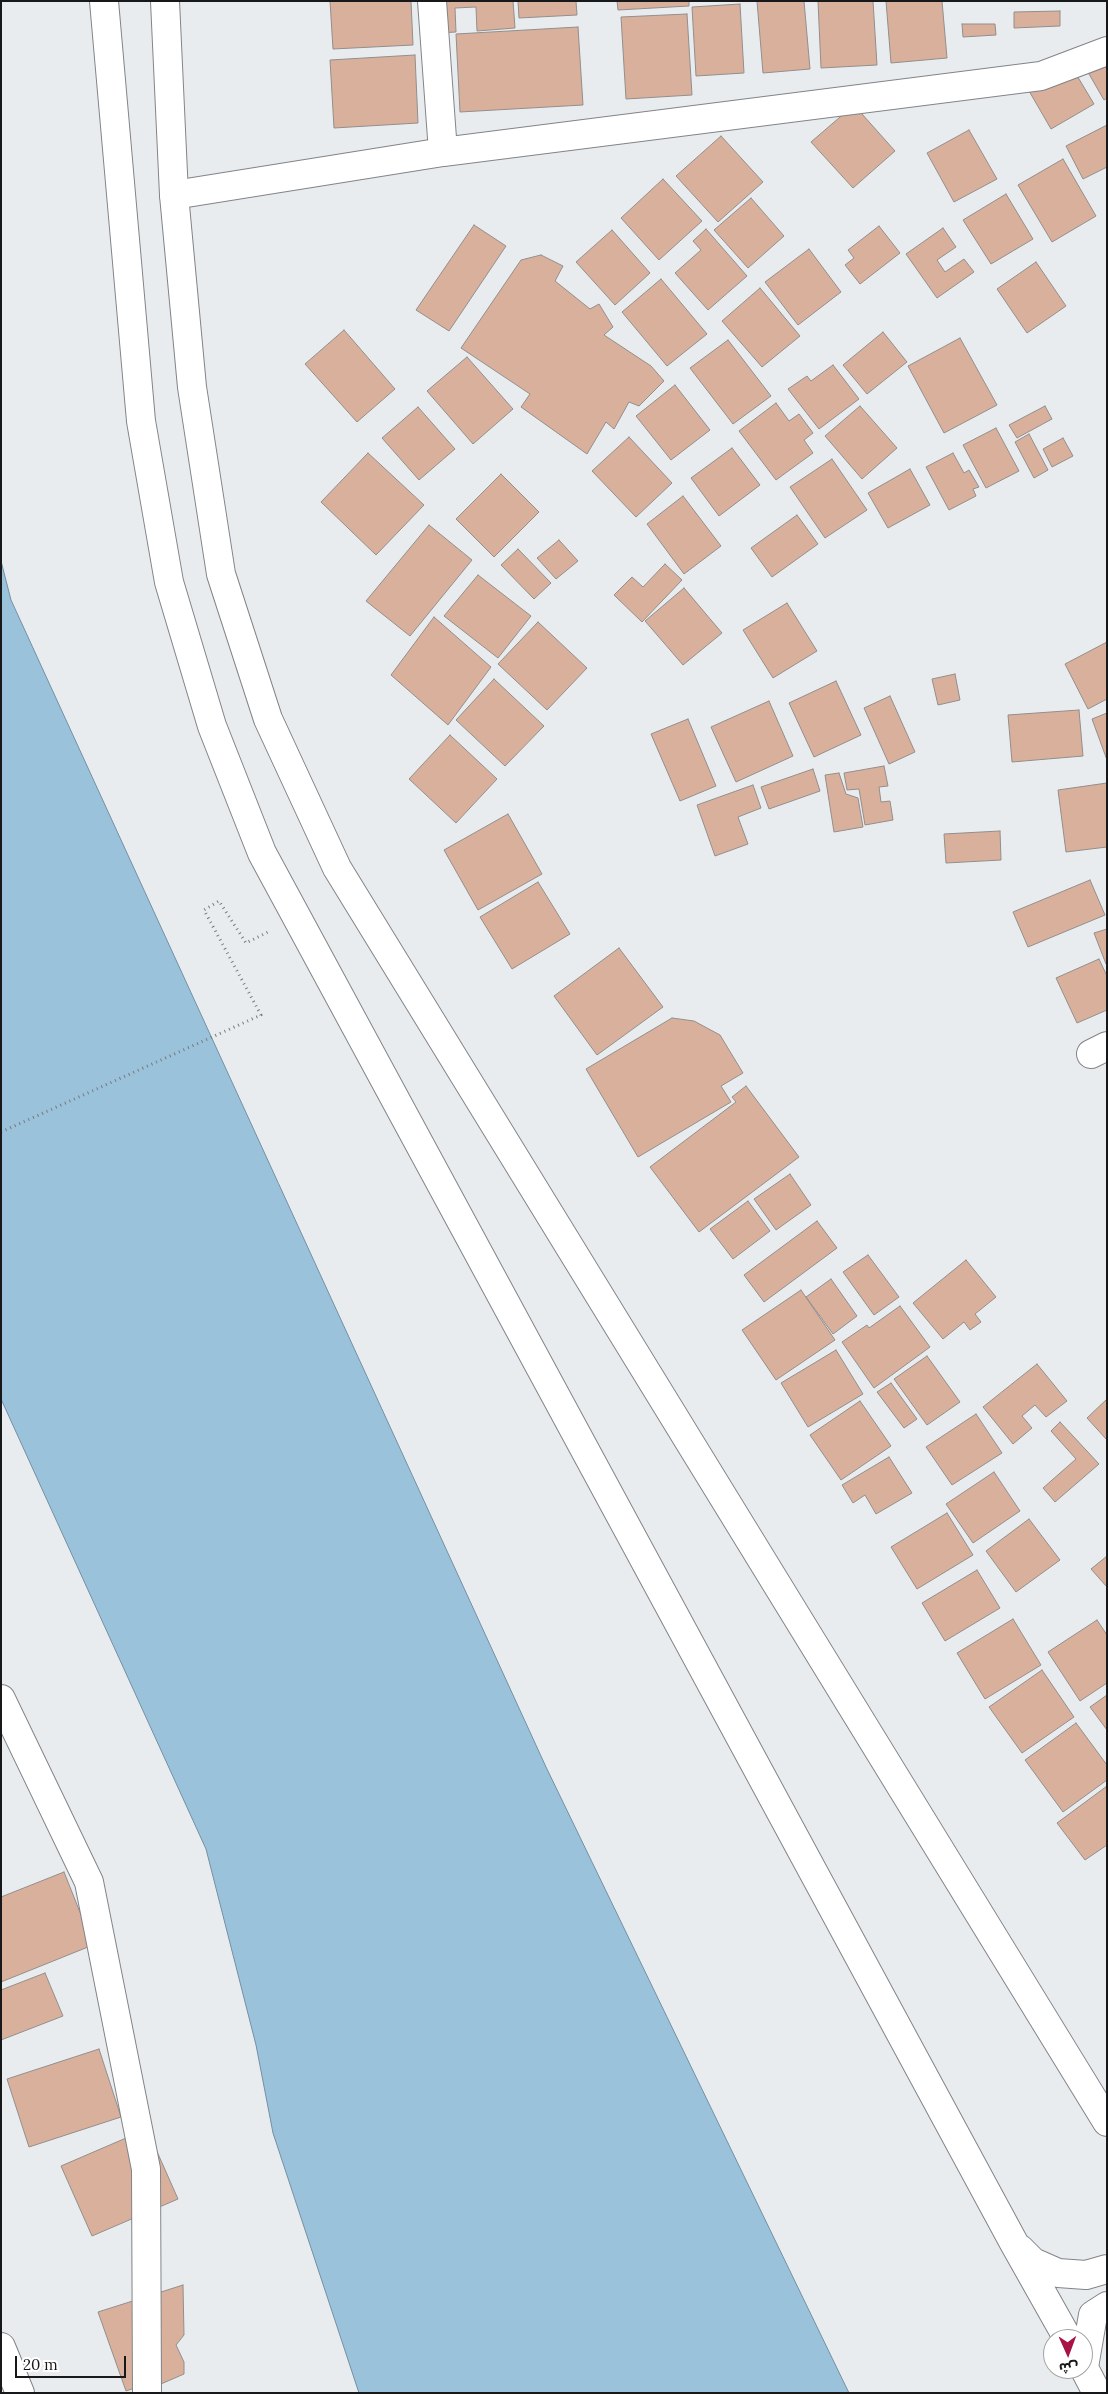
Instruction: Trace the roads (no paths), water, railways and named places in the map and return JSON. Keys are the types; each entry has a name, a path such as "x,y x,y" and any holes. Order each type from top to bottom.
{"main road":[{"path":"104,1 141,421 169,582 212,726 262,853 1014,2243 1062,2329"},
{"path":"165,1 174,195 192,387 221,574 268,719 337,868 1107,2122"},
{"path":"432,1 443,152"},
{"path":"174,195 443,152 1041,76 1107,51"},
{"path":"1,1699 89,1882 146,2170 148,2393"},
{"path":"1014,2243 1033,2262 1058,2273 1086,2275 1107,2269"},
{"path":"1091,2329 1094,2315 1107,2306"},
{"path":"1,2347 20,2393"},
{"path":"1090,2379 1097,2393"}],"water":[{"path":"1,561 11,600 546,1767 849,2393 359,2393 273,2133 256,2045 206,1849 1,1399"}]}
